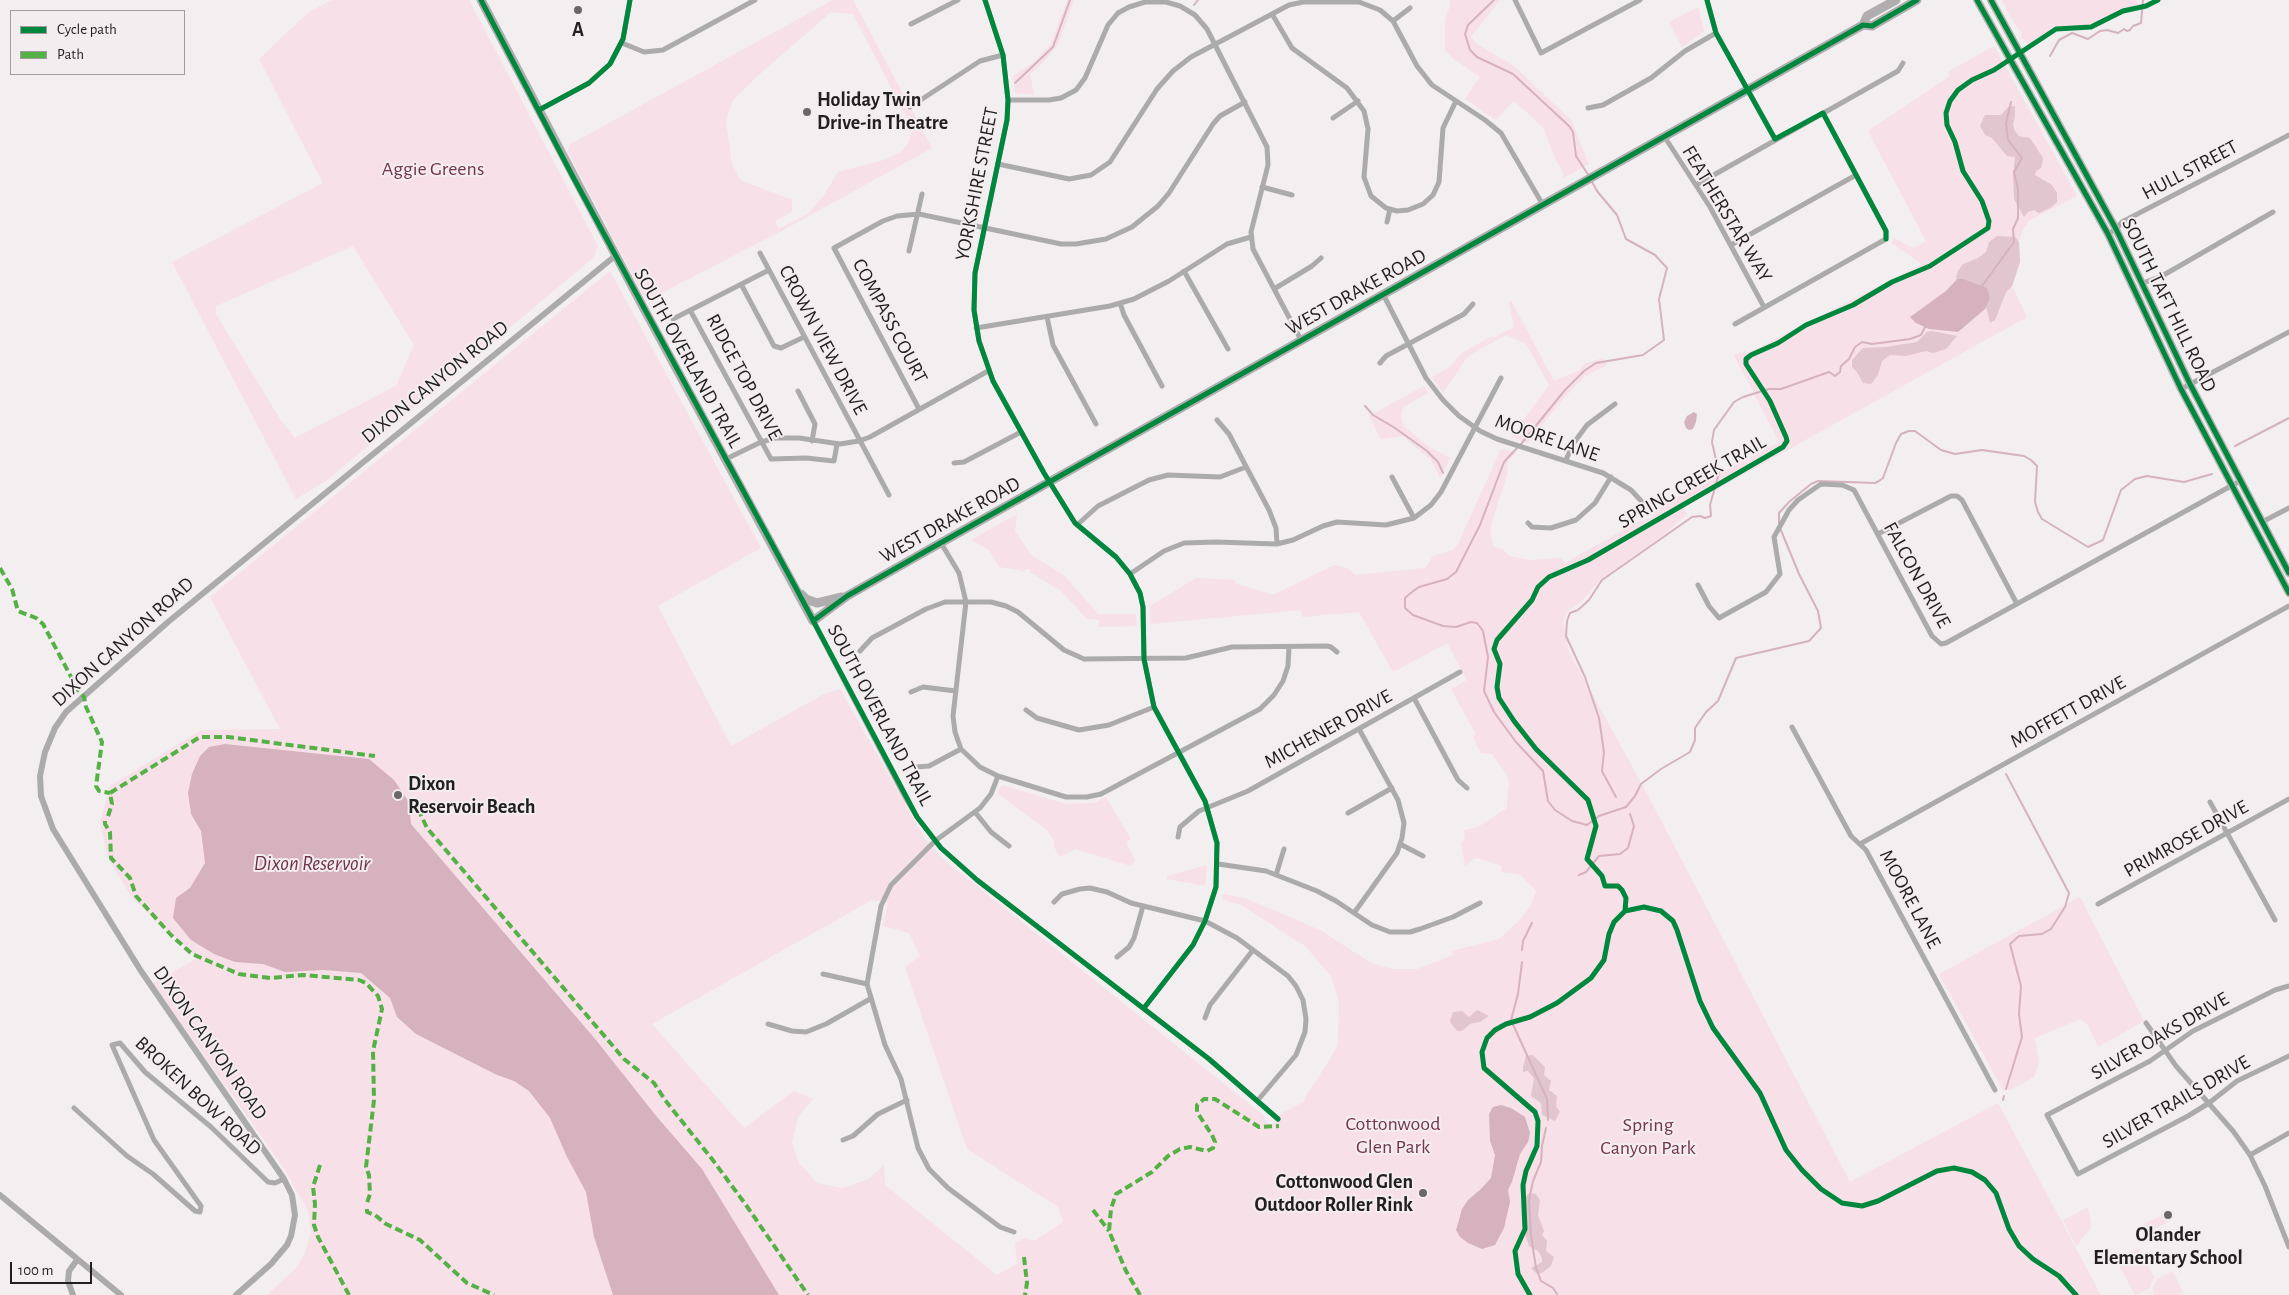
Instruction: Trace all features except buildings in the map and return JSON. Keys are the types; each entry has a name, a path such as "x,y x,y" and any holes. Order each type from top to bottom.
{"main road":[{"name":"SOUTH OVERLAND TRAIL","path":"481,0 615,256 814,621"},
{"name":"WEST DRAKE ROAD","path":"814,621 847,596 1862,25 1867,16 1896,0"},
{"name":"WEST DRAKE ROAD","path":"1862,25 1872,26 1917,0"},
{"name":"SOUTH TAFT HILL ROAD","path":"1977,0 2108,234 2181,389 2289,593"},
{"name":"SOUTH TAFT HILL ROAD","path":"1991,0 2116,229 2190,384 2289,573"},
{"path":"797,590 806,599 817,603 847,596"}],"street":[{"path":"539,110 599,76 615,57 622,43 630,0"},
{"path":"622,43 644,52 663,50 755,0"},
{"path":"911,24 958,0"},
{"name":"YORKSHIRE STREET","path":"985,0 1002,55 1008,100 1007,120 975,273 974,301 976,328 988,371 1049,482 1077,525 1116,557 1130,574 1140,593 1143,607 1144,659 1154,707 1207,807 1214,830 1218,864 1216,887 1205,921 1193,945 1144,1008"},
{"path":"1515,0 1542,53 1640,0"},
{"path":"1707,0 1716,33 1775,140"},
{"path":"1008,100 1049,100 1061,98 1076,90 1085,78 1108,24 1123,10 1137,4 1156,1 1172,4 1184,8 1201,21 1215,44 1267,147 1268,165 1251,237 1257,259 1301,340"},
{"path":"998,164 1069,179 1084,178 1098,172 1116,155 1148,102 1166,78 1192,57 1289,5 1303,2 1353,2 1374,6 1393,21 1426,78 1440,91 1485,120 1500,133 1543,204"},
{"path":"1393,21 1410,8"},
{"path":"1272,14 1292,48 1347,88 1358,101 1368,123 1364,177 1366,187 1376,202 1390,209 1403,211 1413,209 1423,204 1433,194 1439,182 1443,128 1456,101"},
{"path":"1588,108 1603,105 1651,78 1685,51 1716,33"},
{"path":"910,107 980,61 1002,55"},
{"path":"1696,185 1898,71 1903,63"},
{"path":"1333,118 1358,101"},
{"path":"919,214 1061,244 1088,243 1119,234 1141,222 1158,206 1213,124 1220,116 1245,102"},
{"path":"1734,324 1886,239 1886,231 1823,113"},
{"name":"HULL STREET","path":"2108,234 2122,222 2289,135"},
{"name":"FEATHERSTAR WAY","path":"1664,136 1696,185 1764,307"},
{"path":"1731,245 1856,175"},
{"path":"1262,187 1292,195"},
{"path":"909,251 919,214 922,194"},
{"path":"1387,222 1390,209"},
{"path":"2143,284 2162,276 2273,212"},
{"name":"COMPASS COURT","path":"919,214 897,216 883,221 834,248 920,409"},
{"path":"976,328 1120,303 1157,288 1227,244 1251,237"},
{"name":"CROWN VIEW DRIVE","path":"760,253 889,494"},
{"name":"DIXON CANYON ROAD","path":"236,1295 271,1264 291,1236 295,1216 294,1206 284,1179 141,971 53,829 42,796 40,776 45,752 55,728 66,712 161,629 225,574 615,256"},
{"path":"1274,289 1312,266 1321,258"},
{"path":"673,319 768,270"},
{"path":"1184,272 1228,349"},
{"path":"741,284 774,346 785,347 804,337"},
{"name":"MOORE LANE","path":"1383,294 1408,344 1435,391 1451,409 1475,428 1510,444 1566,460 1611,477 1631,490 1644,504"},
{"path":"1120,303 1127,321 1162,386"},
{"path":"1380,363 1386,356 1464,314 1473,304"},
{"name":"RIDGE TOP DRIVE","path":"690,310 771,459 806,458 834,461 837,444"},
{"path":"1046,317 1052,345 1096,424"},
{"path":"2181,389 2289,332"},
{"path":"726,459 761,442 786,437 837,444 859,441 870,437 988,371"},
{"path":"1130,574 1164,551 1184,543 1277,544 1293,540 1323,526 1337,522 1386,525 1414,518 1431,505 1441,492 1501,378"},
{"path":"798,391 815,424 812,441"},
{"path":"1566,460 1573,444 1587,425 1615,404"},
{"path":"1217,420 1226,429 1273,519 1277,544"},
{"path":"954,463 964,462 1021,432"},
{"path":"1077,525 1098,506 1149,480 1168,475 1220,477 1246,467"},
{"path":"1392,477 1414,518"},
{"path":"1528,523 1532,527 1551,528 1576,520 1595,503 1611,477"},
{"name":"FALCON DRIVE","path":"1698,585 1709,606 1720,618 1766,592 1776,582 1780,574 1774,542 1775,532 1779,525 1794,505 1821,484 1842,485 1854,490 1936,642 1941,644 1950,641 2240,481"},
{"path":"1878,534 1948,498 1957,496 1962,500 2017,604"},
{"path":"2262,522 2289,508"},
{"path":"942,543 959,574 966,602 954,724 961,749 980,767 998,776 1066,797 1087,798 1101,794 1260,709 1274,695 1284,681 1288,666 1289,647"},
{"path":"860,651 872,638 926,609 944,602 966,602 998,603 1018,612 1064,650 1075,656 1094,660 1186,658 1232,648 1327,646 1332,647 1337,652"},
{"name":"MOFFETT DRIVE","path":"1860,844 2289,606"},
{"name":"SOUTH OVERLAND TRAIL","path":"814,621 905,796 935,842 977,880 1225,1072 1278,1119"},
{"name":"MICHENER DRIVE","path":"1178,837 1180,827 1186,820 1207,807 1248,791 1460,672"},
{"path":"911,692 923,687 956,691"},
{"path":"1414,698 1458,780 1467,788"},
{"path":"1026,710 1037,718 1078,730 1109,725 1154,707"},
{"name":"MOORE LANE","path":"1792,727 1851,836 1866,850 1995,1090"},
{"path":"1354,914 1395,855 1403,830 1402,813 1392,788 1359,729"},
{"path":"916,767 930,766 961,749"},
{"path":"998,776 990,794 975,812 956,824 935,842 897,876 886,891 881,906 867,984 885,1045 901,1079 915,1139 929,1169 948,1188 1000,1227 1014,1232"},
{"path":"1348,813 1392,788"},
{"name":"PRIMROSE DRIVE","path":"2098,904 2289,799"},
{"path":"2210,802 2275,920"},
{"path":"975,812 991,832 1009,846"},
{"path":"1400,844 1423,856"},
{"path":"1276,875 1284,849"},
{"path":"1218,864 1252,868 1276,875 1326,895 1381,929 1400,932 1437,923 1480,903"},
{"path":"1054,902 1062,894 1090,888 1107,892 1142,906 1205,921 1226,931 1288,976 1303,1000 1306,1019 1303,1040 1296,1055 1258,1100"},
{"path":"1118,957 1129,947 1134,938 1142,906"},
{"path":"1205,1018 1210,1005 1253,950"},
{"path":"823,974 867,984"},
{"name":"SILVER OAKS DRIVE","path":"2078,1174 2047,1115 2150,1061 2192,1031 2275,990 2289,986"},
{"path":"768,1024 792,1031 806,1032 826,1024 870,999"},
{"path":"2146,1023 2164,1050 2233,1131 2250,1156 2265,1186 2289,1247"},
{"name":"BROKEN BOW ROAD","path":"74,1108 127,1156 161,1181 195,1211 200,1212 201,1206 154,1140 112,1045 120,1043 145,1072 211,1127 268,1182 276,1183 284,1179"},
{"name":"SILVER TRAILS DRIVE","path":"2078,1174 2209,1103 2237,1081 2289,1056"},
{"path":"843,1140 853,1136 878,1114 907,1100"},
{"path":"2250,1156 2288,1135"},
{"path":"0,1196 121,1295"},
{"path":"73,1295 68,1281 70,1271 76,1260"}],"green space":[{"name":"Aggie Greens","path":"332,0 469,0 598,246 593,258 326,481 296,499 172,262 323,183 259,59 309,12","holes":["353,246 414,345 396,386 295,438 280,419 216,314 216,306"]},
{"path":"833,0 853,0 932,148 787,228 646,301 568,152 569,145","holes":["831,12 853,14 912,128 909,142 901,152 884,160 838,172 824,195 808,214 779,229 775,221 792,212 792,200 740,180 732,164 726,121 733,100"]},
{"path":"1067,0 1074,0 1058,44 1043,63 1030,74 1034,95 1015,93 1013,76 1034,62 1051,44"},
{"path":"1450,0 1500,0 1471,37 1477,44 1514,66 1571,120 1589,164 1562,179 1564,174 1555,158 1543,127 1514,101 1496,120 1465,99 1480,77 1454,59 1445,50 1445,20 1451,3"},
{"path":"2002,0 2136,0 2139,5 2123,10 2095,24 2053,28 2029,44 2021,37 2021,32"},
{"path":"1698,7 1704,31 1682,47 1669,22"},
{"path":"1994,46 2077,196 2030,220 2022,231 2019,242 2020,262 2012,286 2027,317 1683,508 1687,514 1661,537 1601,579 1582,601 1569,610 1563,620 1569,652 1643,786 1850,1182 1998,1103 2101,1295 267,1295 297,1267 305,1253 311,1232 308,1211 285,1170 153,983 198,958 132,898 108,858 100,822 110,786 201,730 280,729 210,597 610,271 761,548 658,606 731,746 824,694 840,689 925,839 943,859 1262,1114 1270,1126 1282,1113 1305,1101 1304,1099 1338,1045 1339,1001 1331,976 1305,946 1241,905 1222,899 1223,894 1245,898 1320,930 1371,963 1393,969 1417,969 1453,955 1452,951 1499,939 1521,919 1531,905 1536,891 1519,874 1501,872 1502,866 1477,858 1465,867 1461,842 1465,840 1464,830 1478,827 1507,808 1508,787 1510,787 1507,775 1492,754 1481,753 1473,737 1476,734 1451,689 1467,680 1447,643 1393,672 1359,612 1302,617 1301,610 1151,624 1150,606 1196,578 1235,580 1235,583 1273,595 1334,565 1347,568 1355,575 1425,568 1433,556 1453,550 1458,544 1501,449 1515,452 1508,460 1507,475 1490,528 1493,547 1503,549 1509,556 1530,560 1561,558 1565,563 1637,522 1650,518 1662,505 1779,442 1734,355 1746,351 1748,353 1922,264 1891,243 1894,238 1914,248 1926,241 1868,131 1950,76 1948,72","holes":["872,900 888,902 883,926 909,933 920,956 905,967 967,1149 1058,1207 1063,1222 1034,1241 1024,1238 1015,1243 1017,1264 997,1275 885,1185 884,1165 869,1179 843,1188 817,1183 799,1163 792,1143 798,1117 813,1099 794,1091 744,1128 652,1024"]},
{"path":"1511,300 1554,381 1580,370 1584,364 1603,358 1607,365 1585,376 1563,399 1528,443 1511,437 1549,385 1526,344 1506,335 1468,356 1443,393 1432,377 1450,367 1462,353 1492,336 1493,338 1514,327 1509,303"},
{"path":"1424,386 1428,393 1403,407 1401,418 1404,426 1428,446 1450,458 1440,478 1431,460 1403,436 1381,439 1369,416"},
{"path":"1017,514 1015,531 1032,556 1064,575 1098,614 1136,614 1137,626 1099,627 1099,620 1087,619 1061,591 1030,572 1031,569 1025,569 1024,571 999,567 989,550 971,540"},
{"path":"1002,785 1066,804 1095,803 1106,797 1131,839 1126,842 1135,860 1131,866 1075,849 1060,857 1054,847 1054,841 1047,830 997,793"},
{"path":"1207,865 1205,886 1167,879 1167,876"},
{"path":"2080,897 2144,1021 2098,1047 2088,1025 2080,1019 2035,1038 2039,1062 2034,1077 2010,1090 2003,1090 1939,974"},
{"path":"2088,1207 2091,1223 2090,1229 2076,1246 2063,1220"},
{"path":"2166,1213 2170,1221 2148,1232 2144,1224"},
{"path":"2139,1248 2154,1277 2149,1289 2135,1295 2116,1260"},
{"path":"2173,1271 2183,1292 2178,1295 2155,1295 2152,1290 2157,1279"}],"shaded area":[{"path":"2015,106 2013,125 2015,131 2019,136 2030,138 2043,158 2041,168 2036,171 2035,175 2052,185 2057,193 2057,202 2050,208 2039,213 2034,210 2028,212 2024,217 2014,199 2013,176 2015,157 2007,156 1992,138 1985,135 1980,126 1985,115 2001,115 2008,107"},
{"path":"1997,236 2015,237 2019,242 2020,262 2012,286 2006,292 1995,320 1990,323 1986,307 1990,299 1963,279 1957,279 1956,277 1963,264 1978,258 1986,252 1989,242"},
{"path":"1932,331 1957,336 1946,349 1933,353 1926,351 1906,356 1890,355 1882,361 1878,375 1871,384 1863,383 1852,367 1852,360 1863,348 1886,347 1917,342 1927,332"},
{"path":"1477,1010 1489,1016 1480,1022 1470,1024 1462,1031 1457,1031 1450,1021 1453,1012 1462,1011 1469,1017"},
{"path":"1533,1055 1545,1067 1544,1075 1551,1081 1549,1090 1557,1096 1556,1106 1560,1112 1555,1121 1542,1115 1541,1103 1531,1096 1534,1078 1528,1071 1523,1072 1526,1056"},
{"path":"1529,1193 1536,1194 1540,1200 1538,1215 1544,1231 1542,1235 1547,1241 1546,1251 1554,1257 1551,1266 1542,1273 1537,1274 1531,1268 1542,1262 1542,1258 1538,1251 1529,1246 1522,1225 1523,1201"}],"water":[{"path":"1957,279 1963,279 1987,288 1990,299 1985,309 1958,332 1929,329 1916,323 1910,317 1946,291"},
{"path":"1694,412 1697,414 1696,422 1693,429 1689,430 1684,422 1687,416"},
{"name":"Dixon Reservoir","path":"225,744 369,759 394,780 409,802 411,824 596,1040 657,1117 702,1169 779,1295 613,1295 594,1237 586,1192 567,1157 550,1118 529,1091 514,1081 497,1075 416,1034 397,1017 390,998 361,973 324,970 285,972 263,964 235,962 214,954 191,940 173,918 176,898 190,888 205,863 201,831 191,814 188,793 192,774 200,756 209,747"},
{"path":"1501,1105 1511,1108 1525,1117 1530,1133 1528,1142 1520,1154 1508,1190 1510,1202 1504,1228 1495,1245 1482,1249 1468,1243 1460,1237 1456,1230 1462,1209 1468,1200 1491,1178 1495,1155 1490,1141 1489,1114 1493,1107"}],"waterway":[{"path":"1015,83 1053,47 1070,0"},
{"path":"1194,5 1198,0"},
{"path":"1494,0 1468,25 1465,34 1470,50 1477,57 1513,74 1569,126 1573,132 1576,156 1589,176"},
{"path":"2050,56 2059,40 2072,33 2088,39 2100,31 2107,30 2118,33 2124,29 2130,30 2133,26 2141,23 2143,0"},
{"path":"1982,286 2014,242 2013,229 2018,218 2018,189 2014,172 2022,158 2008,140 2006,123 2011,102"},
{"path":"1521,444 1565,390 1584,371 1596,363 1643,355 1664,340 1659,299 1667,268 1655,255 1626,239 1617,215 1597,191 1591,180"},
{"path":"1616,797 1602,771 1604,752 1599,718 1585,677 1566,636 1567,621 1570,613 1578,610 1589,600 1602,580 1692,517 1700,516 1705,518 1711,516 1710,505 1719,473 1712,442 1714,430 1734,402 1743,397 1769,389 1781,389 1829,372 1835,376 1840,372 1841,366 1849,359 1855,347 1862,342 1872,344 1910,339 1921,335 1925,327"},
{"path":"1365,406 1373,415 1427,451 1438,462 1443,473"},
{"path":"2235,446 2289,418"},
{"path":"1779,523 1779,513 1789,502 1811,484 1818,481 1875,483 1879,481 1883,478 1901,434 1909,431 1915,431 1941,450 1955,454 1982,450 2024,456 2031,460 2037,466 2035,502 2042,519 2088,547 2103,540 2121,490 2135,479 2147,476 2184,482 2212,474"},
{"path":"1517,448 1504,462 1480,525 1456,572 1447,579 1419,587 1405,598 1405,608 1413,615 1443,626 1456,627 1471,622 1477,623 1483,631 1488,657 1484,691 1494,712 1516,742 1543,771 1548,801 1555,810 1572,821 1587,825 1599,816 1626,807 1635,796 1641,784 1661,769 1690,752 1695,740 1695,728 1706,712 1718,701 1736,658 1809,641 1821,628 1818,611 1799,574 1780,528"},
{"path":"2006,774 2069,893 2065,907 2051,929 2042,934 2019,936 2010,944 2021,986 2019,1014 2022,1037 2006,1089"},
{"path":"1579,875 1586,872 1599,856 1620,854 1628,848 1634,826 1630,814"},
{"path":"1522,950 1523,941 1532,923"},
{"path":"1522,962 1518,994 1511,1020 1547,1099 1548,1120"},
{"path":"2003,1100 2004,1096"},
{"path":"1546,1128 1541,1162 1533,1181 1529,1200 1531,1236 1536,1268 1541,1281 1553,1288 1557,1294"}],"marked path":[{"path":"0,568 12,589 18,611 36,618 43,624 78,690 84,697 86,707 102,742 96,786 99,791 110,793"},
{"path":"110,793 200,737 228,737 375,756"},
{"path":"108,816 112,804 110,793"},
{"path":"413,798 427,828 624,1059 654,1083 746,1205 808,1295"},
{"path":"105,821 110,832 111,858 130,878 136,896 171,935 192,954 239,974 270,978 303,975 359,980 366,983 378,996 382,1009 373,1051 374,1100 366,1167 369,1175 370,1194 367,1203"},
{"path":"1140,1295 1126,1271 1109,1231 1111,1209 1116,1194 1152,1172 1168,1156 1180,1149 1190,1147 1207,1151 1213,1148 1215,1142 1212,1135 1197,1112 1197,1105 1204,1099 1215,1099 1259,1127 1279,1126"},
{"path":"320,1165 313,1187 315,1204 314,1225 318,1237 349,1295"},
{"path":"367,1209 367,1212 375,1215 386,1224 420,1240 467,1283 494,1295"},
{"path":"1093,1210 1109,1231"},
{"path":"1024,1257 1027,1283 1025,1295"}],"cycle path":[{"path":"481,0 572,175 797,590 917,817 941,848 977,880 1209,1059 1278,1119"},
{"path":"539,110 589,83 610,64 623,39 630,0"},
{"path":"985,0 1003,55 1008,100 1007,120 975,273 974,310 979,341 993,381 1044,473 1075,523 1116,557 1130,574 1140,593 1143,607 1144,659 1154,707 1205,801 1217,843 1216,887 1205,921 1193,945 1144,1008"},
{"path":"1707,0 1716,33 1775,139 1823,113 1886,231 1886,239"},
{"path":"813,621 847,596 928,550 1863,25 1872,26 1917,0"},
{"path":"1977,0 2108,234 2181,389 2289,593"},
{"path":"1991,0 2116,229 2190,384 2289,573"},
{"name":"SPRING CREEK TRAIL","path":"1625,911 1626,898 1622,890 1618,886 1605,886 1602,876 1587,859 1596,826 1588,800 1536,749 1499,698 1497,687 1500,664 1494,649 1497,640 1532,600 1538,587 1549,577 1588,560 1783,447 1787,441 1786,437 1770,401 1746,364 1746,359 1778,343 1806,325 1853,305 1892,282 1930,266 1988,228 1989,221 1982,201 1963,171 1955,142 1947,125 1946,113 1950,101 1958,90 1972,80 1994,70 2056,29 2091,27 2123,11 2146,6 2158,0"},
{"path":"1530,1295 1518,1274 1515,1251 1525,1229 1523,1185 1526,1171 1537,1146 1538,1121 1535,1112 1484,1068 1482,1052 1487,1038 1495,1030 1506,1024 1530,1017 1557,1003 1591,978 1604,960 1609,934 1614,922 1625,911 1644,907 1661,911 1673,921 1700,1001 1713,1028 1760,1093 1786,1150 1821,1189 1842,1203 1862,1206 1878,1201 1937,1171 1954,1168 1972,1172 1985,1180 1996,1193 2009,1229 2019,1246 2033,1259 2059,1276 2076,1295"}],"place":[{"name":"A","path":"578,10"},
{"name":"Holiday Twin Drive-in Theatre","path":"807,112"},
{"name":"Dixon Reservoir Beach","path":"398,795"},
{"name":"Cottonwood Glen Outdoor Roller Rink","path":"1423,1193"},
{"name":"Olander Elementary School","path":"2168,1215"}],"park label":[{"name":"Cottonwood Glen Park","path":"1393,1136"},
{"name":"Spring Canyon Park","path":"1648,1136"}]}
